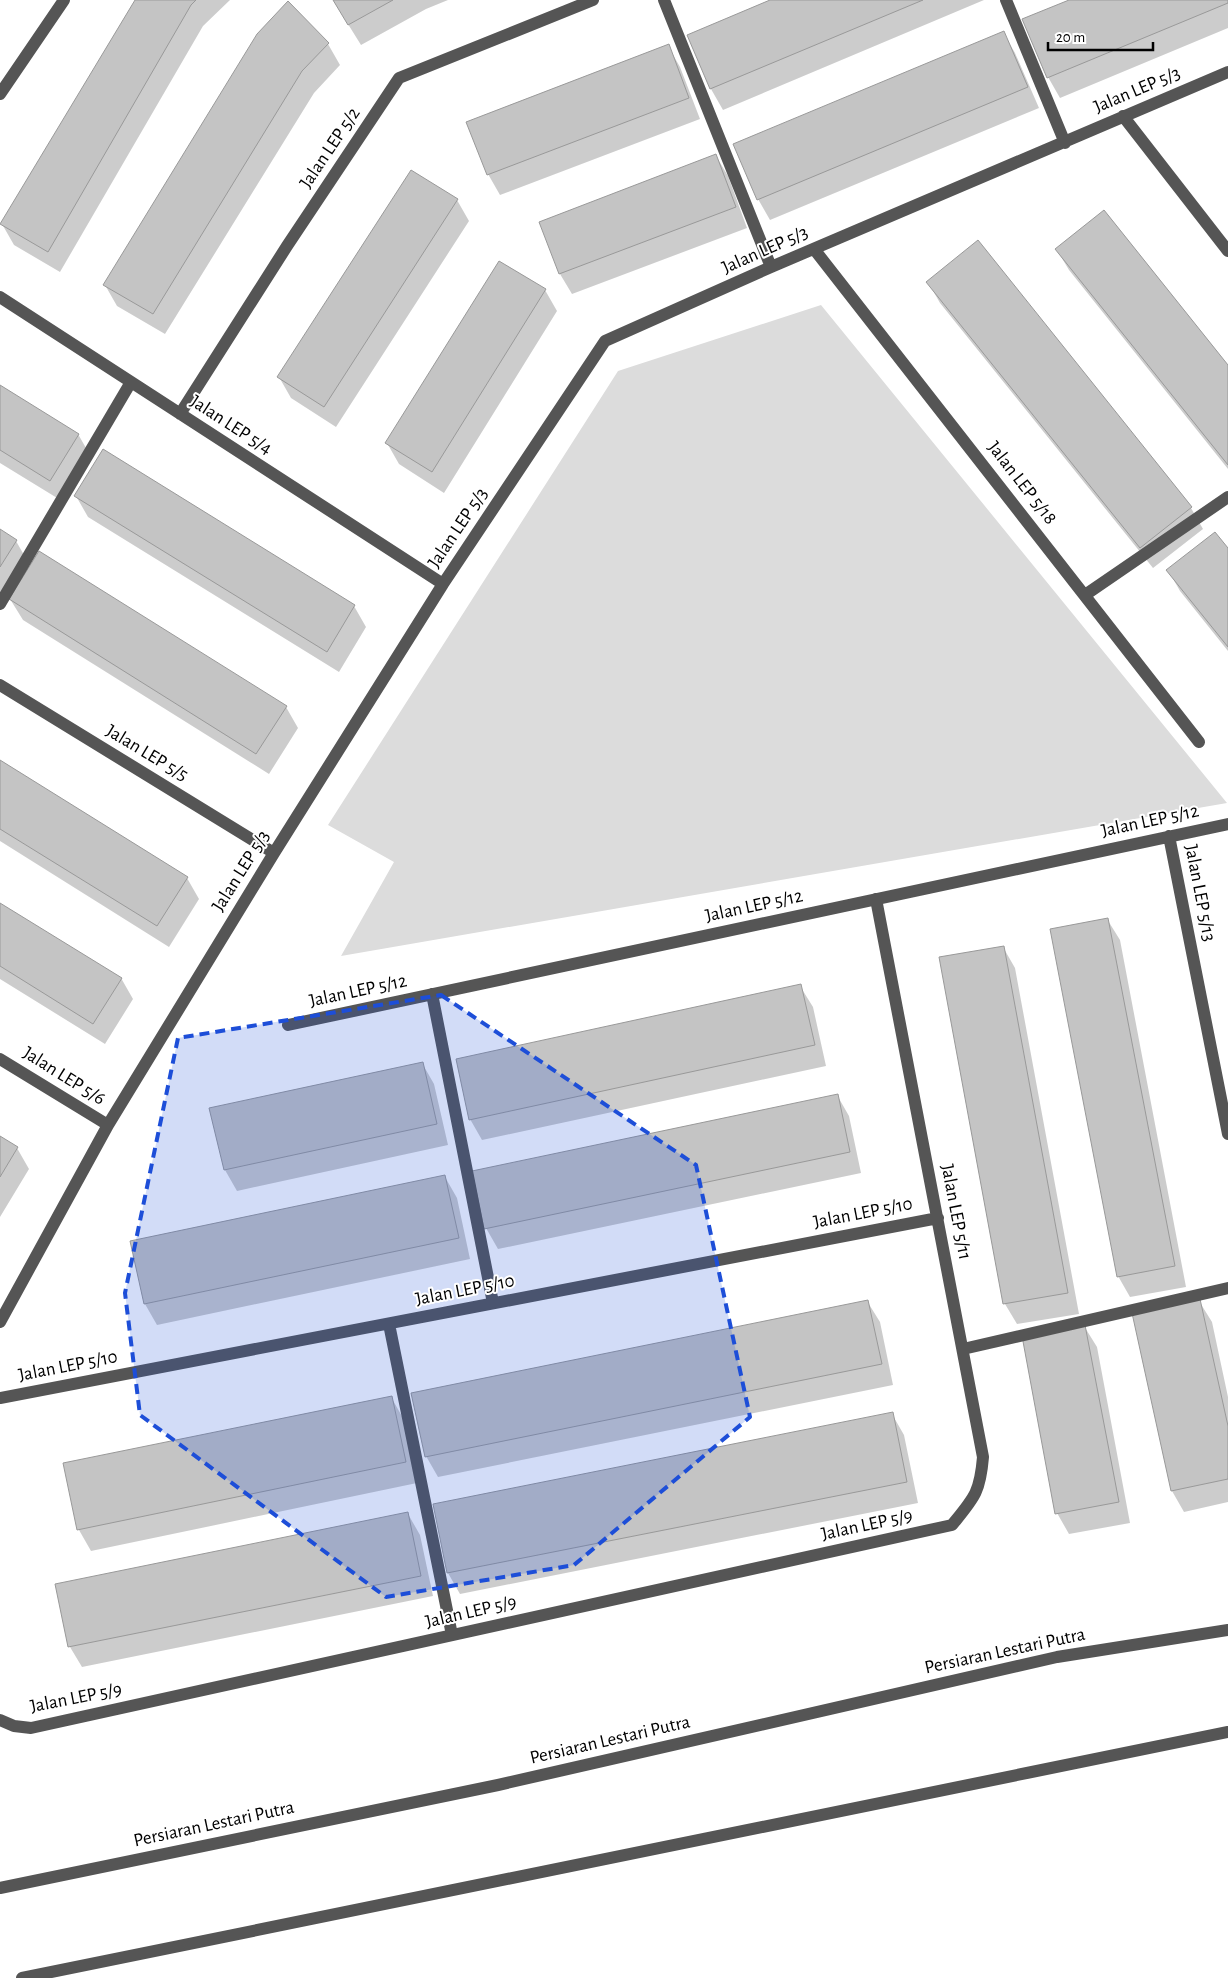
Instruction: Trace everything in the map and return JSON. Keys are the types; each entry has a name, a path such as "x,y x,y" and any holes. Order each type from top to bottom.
{"street":[{"path":"0,94 64,0"},
{"name":"Jalan LEP 5/2","path":"180,414 287,246 399,78 593,0"},
{"path":"664,0 771,267"},
{"path":"1006,0 1065,142"},
{"name":"Jalan LEP 5/3","path":"0,1322 108,1125 274,853 442,584 605,341 771,267 1228,72"},
{"path":"1123,116 1228,251"},
{"name":"Jalan LEP 5/18","path":"814,249 1199,742"},
{"name":"Jalan LEP 5/4","path":"0,297 442,584"},
{"path":"0,604 131,382"},
{"path":"1085,595 1228,497"},
{"name":"Jalan LEP 5/5","path":"0,686 274,853"},
{"name":"Jalan LEP 5/12","path":"288,1025 1228,824"},
{"name":"Jalan LEP 5/13","path":"1169,836 1228,1134"},
{"name":"Jalan LEP 5/11","path":"876,899 983,1456 982,1478 976,1495 952,1525"},
{"path":"432,994 493,1303"},
{"name":"Jalan LEP 5/6","path":"0,1059 108,1125"},
{"name":"Jalan LEP 5/10","path":"0,1398 938,1218"},
{"path":"963,1349 1228,1288"},
{"path":"389,1324 452,1636"},
{"name":"Jalan LEP 5/9","path":"0,1720 14,1726 32,1728 952,1525"},
{"name":"Persiaran Lestari Putra","path":"0,1888 498,1785 1057,1657 1228,1630"},
{"path":"22,1978 1228,1732"}],"highlighted area":[{"path":"441,995 696,1165 750,1417 574,1565 386,1597 140,1415 125,1293 178,1038"}],"shaded area":[{"path":"821,305 1227,803 341,956 394,862 328,825 618,371"}],"building":[{"path":"135,0 196,0 191,5 48,252 0,224"},
{"path":"333,0 393,0 348,25"},
{"path":"770,0 923,0 710,89 687,35"},
{"path":"1069,0 1228,0 1228,3 1047,78 1022,19"},
{"path":"288,1 329,43 302,71 153,314 103,285 257,34"},
{"path":"1004,31 1028,87 757,200 733,144"},
{"path":"669,44 689,98 487,175 466,122"},
{"path":"716,154 736,207 559,274 539,222"},
{"path":"411,170 458,199 324,407 277,377"},
{"path":"1104,210 1228,365 1228,465 1055,249"},
{"path":"978,240 1192,507 1140,548 926,282"},
{"path":"499,261 546,289 432,472 385,443"},
{"path":"0,385 79,434 50,481 0,450"},
{"path":"103,449 355,605 327,652 74,496"},
{"path":"0,529 17,540 0,567"},
{"path":"1215,532 1228,548 1228,647 1166,570"},
{"path":"39,551 287,706 256,754 9,599"},
{"path":"0,760 188,877 157,926 0,829"},
{"path":"0,903 122,978 93,1024 0,966"},
{"path":"1108,918 1175,1266 1117,1277 1050,929"},
{"path":"1004,946 1068,1293 1003,1304 939,957"},
{"path":"801,984 815,1045 469,1120 456,1059"},
{"path":"423,1062 437,1124 224,1170 209,1108"},
{"path":"838,1094 850,1152 484,1229 472,1171"},
{"path":"0,1136 18,1147 0,1177"},
{"path":"445,1175 459,1238 144,1304 130,1241"},
{"path":"1200,1299 1228,1426 1228,1479 1171,1491 1132,1313"},
{"path":"868,1300 882,1364 425,1457 411,1393"},
{"path":"1085,1325 1119,1502 1055,1514 1022,1336"},
{"path":"392,1396 406,1462 77,1530 63,1463"},
{"path":"893,1412 907,1482 447,1573 433,1504"},
{"path":"408,1512 421,1576 68,1647 55,1584"}]}
